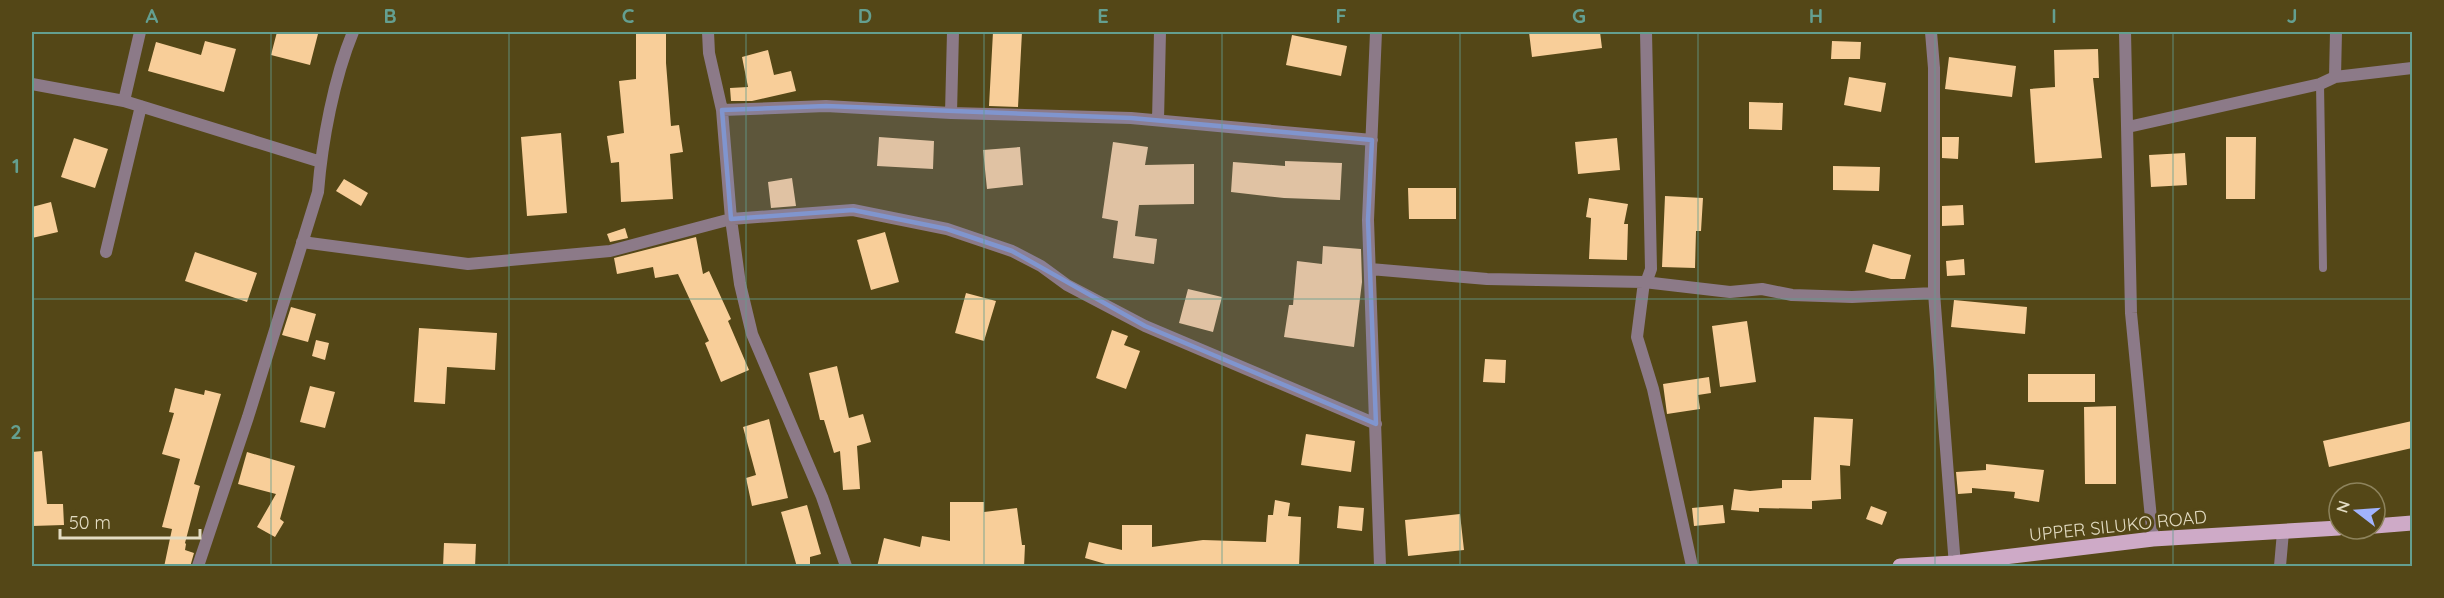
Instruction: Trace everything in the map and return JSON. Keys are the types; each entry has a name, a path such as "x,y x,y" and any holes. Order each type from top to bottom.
{"main road":[{"path":"2387,525 2412,523"},
{"name":"UPPER SILUKO ROAD","path":"1900,567 1955,565 2153,539 2327,529"}],"street":[{"path":"124,101 140,32"},
{"path":"198,567 248,417 318,192 321,162 343,55 353,32"},
{"path":"708,32 709,53 722,110 731,219 740,284 752,334 822,497 846,567"},
{"path":"951,113 953,32"},
{"path":"1158,120 1160,32"},
{"path":"1376,32 1368,220 1380,567"},
{"path":"1646,32 1651,269 1650,277 1644,282 1636,337 1653,389 1692,567"},
{"path":"1931,32 1934,79 1934,293 1955,565"},
{"path":"2125,32 2131,313 2153,539"},
{"path":"2335,77 2336,32"},
{"path":"2128,128 2320,84 2335,77 2412,68"},
{"path":"32,84 124,101 321,162"},
{"path":"106,252 141,106"},
{"path":"722,110 826,106 1158,120 1372,140"},
{"path":"302,243 468,264 589,255 635,246 731,219 853,210 947,229 1012,251 1041,266 1067,285 1145,326 1376,424"},
{"path":"1370,269 1487,279 1644,282 1730,292 1762,289 1792,295 1852,297 1934,293"},
{"path":"2280,567 2283,532"}],"lane":[{"path":"2320,84 2323,268"}],"highlighted area":[{"path":"826,106 1131,118 1372,140 1368,220 1376,424 1145,326 1012,251 947,229 853,210 731,219 722,110"}],"building":[{"path":"277,32 318,34 310,65 271,55"},
{"path":"636,32 666,32 671,126 679,125 683,152 670,154 673,199 621,202 619,162 611,163 607,136 624,133 619,81 636,79"},
{"path":"993,32 1022,32 1018,107 989,106"},
{"path":"1529,32 1600,32 1602,48 1532,57"},
{"path":"1292,35 1347,46 1341,76 1286,65"},
{"path":"205,41 236,49 224,92 148,71 156,42 201,55"},
{"path":"1832,41 1861,42 1860,59 1831,59"},
{"path":"2098,49 2099,78 2093,78 2102,158 2035,163 2030,89 2055,87 2054,50"},
{"path":"768,50 774,75 791,71 796,91 752,101 731,101 730,88 748,87 742,57"},
{"path":"1949,57 2016,66 2012,97 1945,89"},
{"path":"1849,77 1886,83 1881,112 1844,105"},
{"path":"1749,102 1783,103 1782,130 1749,129"},
{"path":"561,133 567,213 527,216 521,137"},
{"path":"879,137 934,141 933,169 877,166"},
{"path":"1942,137 1959,137 1958,159 1942,158"},
{"path":"2226,137 2256,137 2255,199 2226,199"},
{"path":"74,138 108,149 95,188 61,177"},
{"path":"1617,138 1620,170 1578,174 1575,142"},
{"path":"1113,142 1148,147 1145,165 1194,164 1194,204 1139,205 1135,236 1157,239 1154,264 1113,258 1118,221 1102,218"},
{"path":"1020,147 1023,185 987,189 983,150"},
{"path":"2185,153 2187,185 2151,187 2149,155"},
{"path":"1285,161 1342,163 1340,200 1284,198 1231,192 1233,162 1285,166"},
{"path":"1833,166 1880,167 1879,191 1833,190"},
{"path":"792,178 796,206 771,208 768,182"},
{"path":"344,179 368,193 361,206 336,191"},
{"path":"1408,188 1456,188 1456,219 1409,219"},
{"path":"1665,196 1703,198 1701,231 1696,231 1695,268 1662,267"},
{"path":"1589,198 1628,204 1624,224 1628,224 1627,260 1589,259 1591,218 1586,217"},
{"path":"51,202 58,232 32,238 32,207"},
{"path":"1963,205 1964,225 1942,226 1942,206"},
{"path":"625,228 628,238 610,242 607,234"},
{"path":"885,232 899,282 871,290 857,240"},
{"path":"696,237 703,274 709,271 731,319 728,321 749,370 721,382 705,343 709,341 678,274 655,278 653,267 617,274 614,258"},
{"path":"1873,244 1911,255 1905,279 1891,279 1865,272"},
{"path":"1323,246 1361,249 1362,282 1354,347 1284,337 1289,305 1293,305 1297,261 1322,264"},
{"path":"195,252 257,273 247,302 185,281"},
{"path":"1964,259 1965,275 1947,276 1946,261"},
{"path":"1188,289 1222,297 1213,332 1179,323"},
{"path":"966,293 996,301 984,341 955,333"},
{"path":"1954,300 2027,307 2025,334 1951,327"},
{"path":"291,307 316,314 308,342 282,335"},
{"path":"1747,321 1756,382 1720,387 1712,326"},
{"path":"419,328 497,333 495,370 447,367 445,404 414,402"},
{"path":"1112,330 1128,336 1124,345 1140,351 1126,389 1096,378"},
{"path":"316,340 329,343 325,360 312,356"},
{"path":"1485,359 1506,360 1505,383 1483,382"},
{"path":"837,366 849,418 863,414 871,442 857,446 860,489 843,490 840,451 834,453 824,420 820,420 809,373"},
{"path":"2028,374 2095,374 2095,402 2028,402"},
{"path":"1709,377 1711,393 1698,395 1700,409 1667,414 1663,384"},
{"path":"310,386 335,392 325,428 300,422"},
{"path":"175,388 204,395 205,390 221,394 194,484 200,486 185,543 185,550 194,553 190,567 164,567 172,529 162,527 180,459 162,454 174,413 169,412"},
{"path":"2116,406 2116,484 2085,484 2084,407"},
{"path":"1814,417 1853,419 1850,466 1840,465 1841,499 1812,501 1812,509 1759,508 1759,512 1731,510 1734,489 1750,491 1782,488 1782,480 1811,480"},
{"path":"769,419 788,498 752,506 746,478 756,475 743,427"},
{"path":"2412,421 2412,448 2329,467 2323,441"},
{"path":"1306,434 1355,441 1351,472 1301,465"},
{"path":"42,451 47,504 63,504 64,525 32,526 32,452"},
{"path":"247,452 295,466 280,519 284,522 275,537 257,527 276,494 238,484"},
{"path":"1986,464 2044,470 2039,502 2014,498 2015,492 1972,488 1972,493 1958,494 1956,472 1986,470"},
{"path":"1275,500 1290,503 1288,516 1301,517 1299,567 1116,567 1085,558 1089,542 1122,550 1122,525 1152,525 1152,547 1203,540 1266,542 1268,515 1273,515"},
{"path":"950,502 984,502 984,512 1017,508 1022,545 1025,545 1024,567 877,567 884,538 920,547 922,536 950,541"},
{"path":"807,505 821,554 810,557 810,567 797,567 781,512"},
{"path":"1723,505 1725,523 1694,526 1692,508"},
{"path":"1339,506 1364,508 1362,531 1337,528"},
{"path":"1871,506 1887,512 1882,525 1866,519"},
{"path":"1460,514 1464,550 1408,556 1405,520"},
{"path":"444,543 476,544 475,567 443,567"}]}
